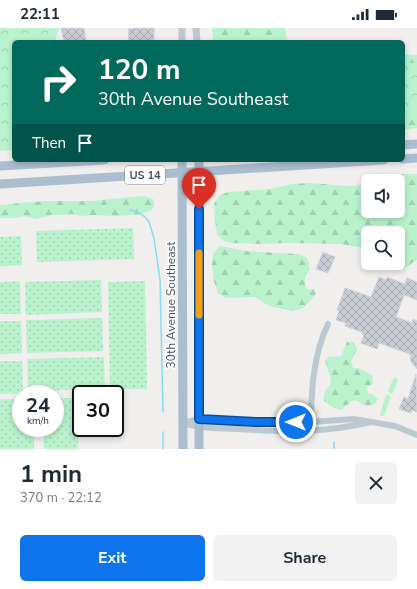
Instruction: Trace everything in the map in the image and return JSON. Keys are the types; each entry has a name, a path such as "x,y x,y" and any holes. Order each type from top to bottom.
{"main road":[{"path":"405,145 417,144"},
{"path":"405,159 417,158"},
{"path":"0,166 70,162"},
{"name":"30th Avenue Southeast","path":"182,162 183,449"},
{"path":"199,162 199,449"},
{"name":"US 14","path":"0,184 353,162"}],"street":[{"path":"182,28 182,40"},
{"path":"196,28 197,40"},
{"path":"312,431 312,393 315,365 319,348 328,324"},
{"path":"183,423 312,422 354,419 395,426 417,435"},
{"path":"199,423 256,430 312,431 344,428 373,422"}],"green space":[{"path":"0,28 59,28 56,40 12,40 12,150 0,151"},
{"path":"212,28 285,28 287,40 213,40"},
{"path":"405,54 417,55 417,128 405,130"},
{"path":"405,63 417,63 417,110 405,110"},
{"path":"405,174 417,174 417,260 405,267 405,226 361,226 361,248 341,244 232,243 224,241 217,235 214,204 219,196 228,192 270,189 292,184 310,183 348,186 361,185 361,218 405,218"},
{"path":"143,196 153,199 154,205 152,210 141,214 82,216 71,214 52,215 36,219 25,216 0,218 0,205 43,201 91,201"},
{"path":"133,228 134,259 37,262 36,231"},
{"path":"21,236 22,265 0,266 0,237"},
{"path":"220,246 247,251 298,254 306,257 309,263 309,271 305,277 305,284 307,289 314,289 316,293 303,308 294,311 273,307 255,297 226,298 218,293 214,281 212,265 213,254"},
{"path":"101,280 102,312 26,315 25,282"},
{"path":"20,281 21,314 0,314 0,282"},
{"path":"145,281 147,389 124,389 124,385 110,385 108,282"},
{"path":"102,318 103,351 27,353 26,320"},
{"path":"0,321 21,321 22,353 0,354"},
{"path":"347,342 354,342 357,349 351,362 353,368 358,368 372,375 373,383 367,388 368,393 372,394 378,399 375,404 367,406 355,400 341,410 334,408 324,401 324,394 330,385 331,379 325,361 329,356 341,356"},
{"path":"104,357 105,385 72,385 72,390 64,390 64,385 28,385 27,359"},
{"path":"0,361 22,361 23,385 12,385 12,393 0,394"},
{"path":"396,377 398,380 393,393 391,394 388,391 393,379"},
{"path":"388,394 391,397 384,416 381,416 380,414 386,395"},
{"path":"64,398 72,398 72,437 78,437 78,449 44,449 43,437 64,437"},
{"path":"0,399 12,399 12,437 34,437 34,449 0,449"}],"building":[{"path":"61,28 84,28 86,40 64,40"},
{"path":"129,28 154,28 154,40 128,40"},
{"path":"323,252 335,257 328,273 316,269"},
{"path":"379,277 386,280 387,277 405,284 407,278 417,282 417,300 404,295 396,317 412,323 413,319 417,321 417,369 411,362 410,354 379,343 377,349 361,343 364,335 362,332 345,326 346,323 336,320 339,311 337,310 345,288 371,297"},
{"path":"416,374 417,412 412,410 411,413 399,409 404,397 408,399"}],"waterway":[{"path":"130,210 138,212 145,217 149,222 154,238 160,280 163,412"},
{"path":"163,432 163,449"},
{"path":"334,442 334,449"}],"slow traffic":[{"path":"199,253 199,315"}],"route":[{"path":"199,209 199,419 256,422 296,422"}]}
